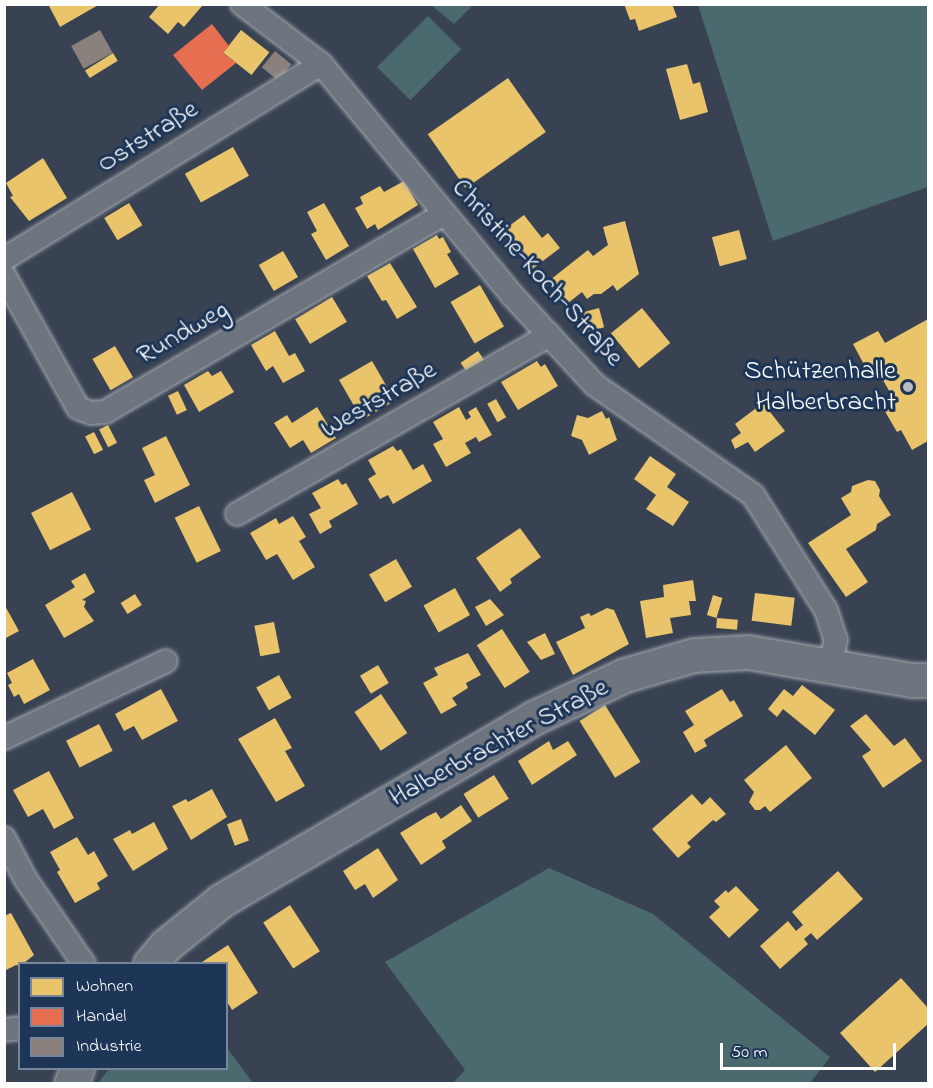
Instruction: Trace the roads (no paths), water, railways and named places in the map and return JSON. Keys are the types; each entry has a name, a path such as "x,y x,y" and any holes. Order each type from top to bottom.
{"main road":[{"name":"Halberbrachter Straße","path":"151,962 166,945 222,900 533,718 625,675 694,655 748,652 830,664 912,680 928,680"}],"street":[{"name":"Christine-Koch-Straße","path":"242,4 321,64 444,213 595,385 753,495 826,610 836,640 830,664"},
{"name":"Oststraße","path":"4,259 321,64"},
{"name":"Rundweg","path":"4,275 78,408 91,413 105,412 444,213"},
{"name":"Weststraße","path":"237,514 549,335"},
{"path":"4,738 166,661"},
{"path":"4,838 26,880 83,962"}],"place":[{"name":"Schützenhalle Halberbracht","path":"908,387"}]}
